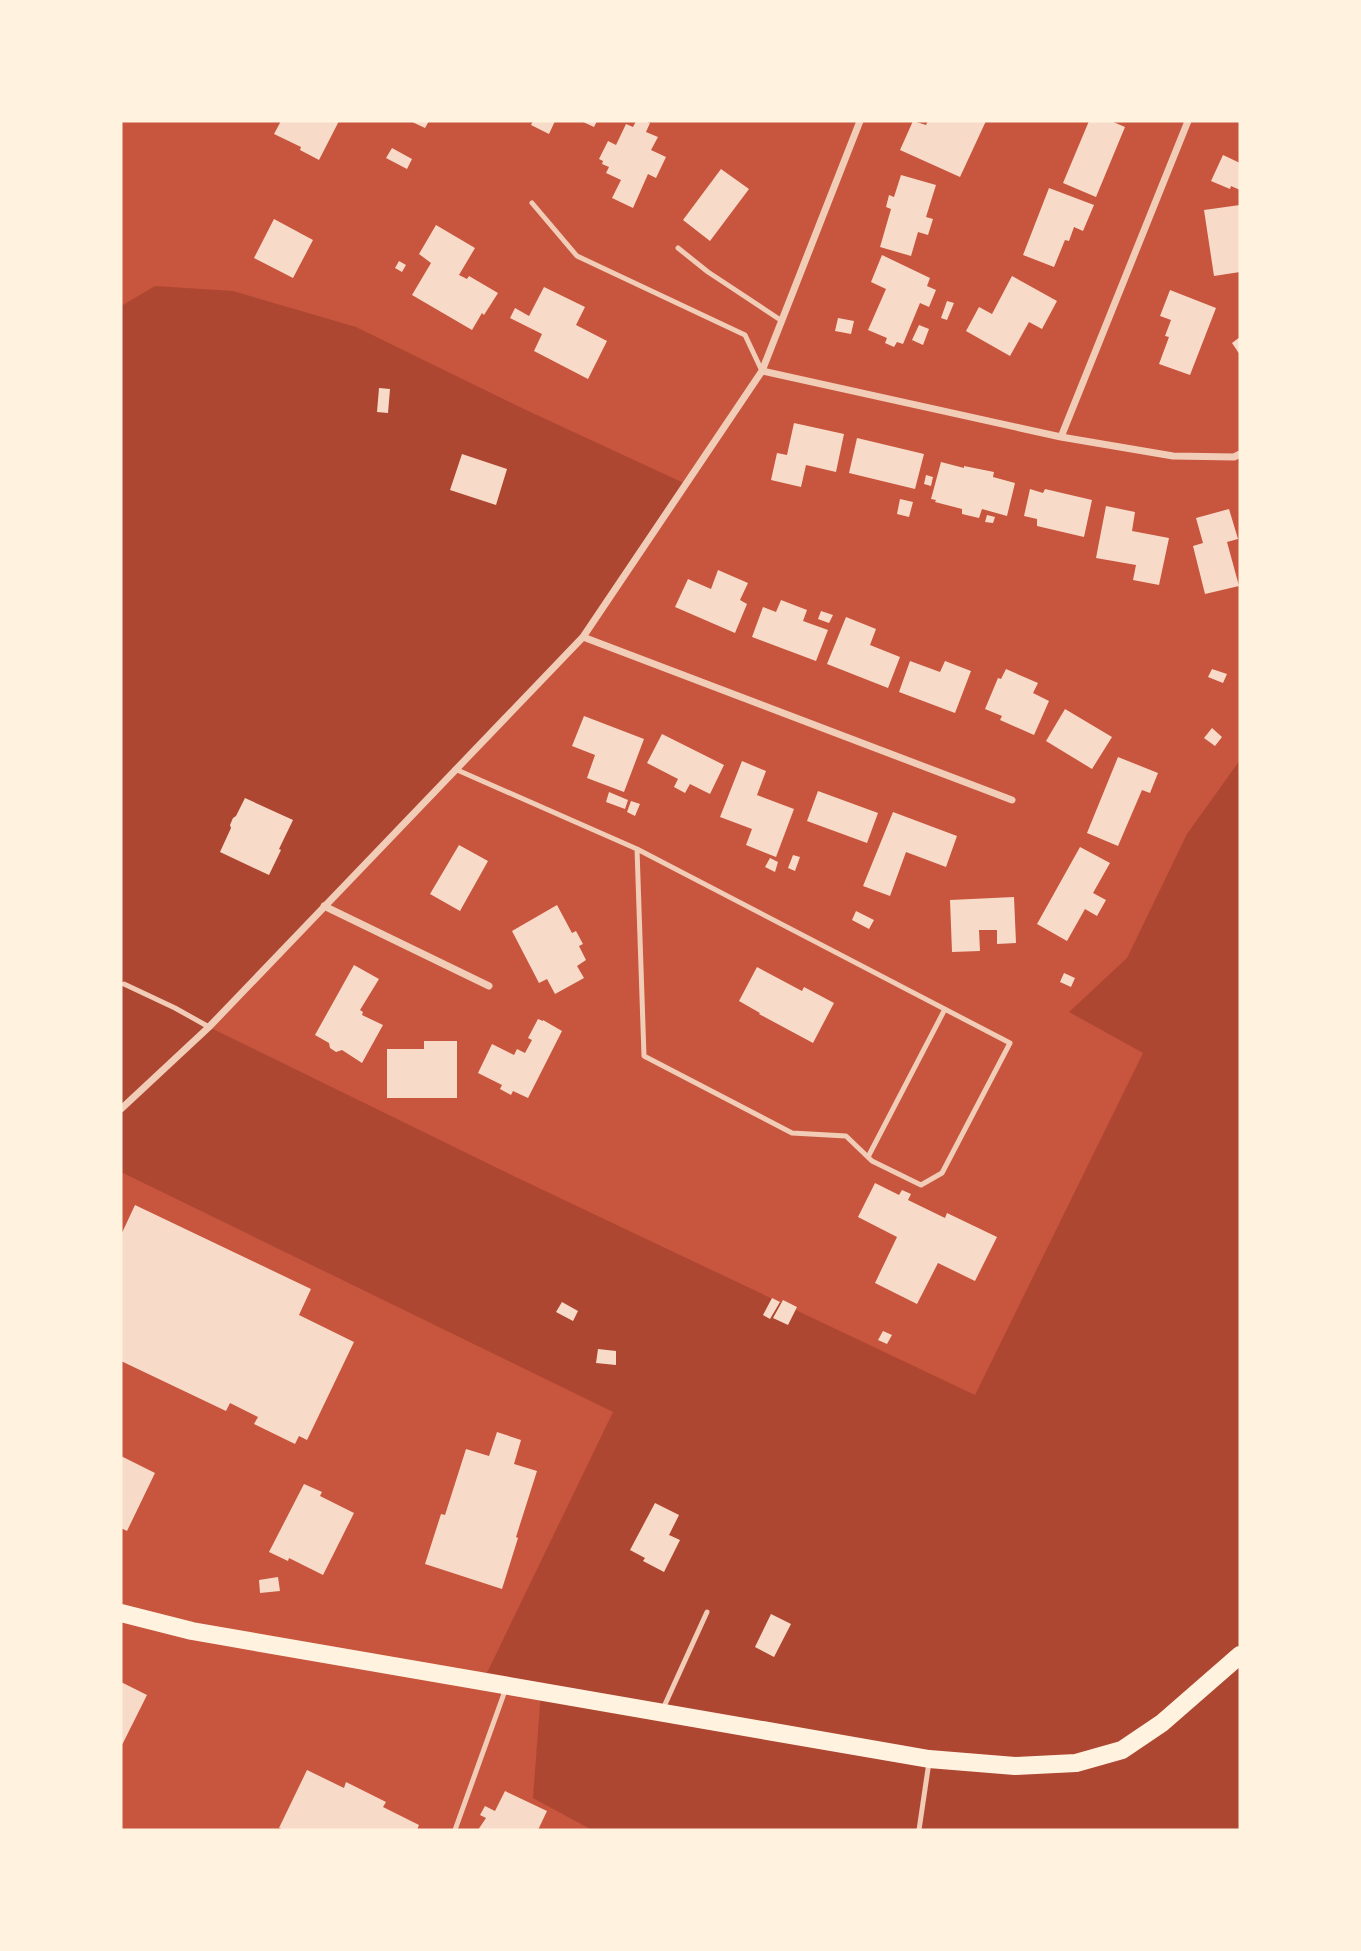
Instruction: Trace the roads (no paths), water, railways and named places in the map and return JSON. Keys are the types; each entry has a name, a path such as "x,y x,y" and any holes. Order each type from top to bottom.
{"main road":[{"path":"121,1613 192,1631 929,1759 1015,1766 1076,1763 1122,1750 1161,1723 1240,1655"}],"street":[{"path":"121,1109 209,1027 583,637 762,371 860,121"},
{"path":"1061,437 1188,121"},
{"path":"762,371 1061,437 1173,456 1237,455"},
{"path":"583,637 1012,800"},
{"path":"324,906 489,986"}],"lane":[{"path":"532,203 577,256 745,335 762,371"},
{"path":"678,248 708,272 782,321"},
{"path":"455,769 637,849 1010,1043 942,1173 921,1185 872,1161 846,1136 792,1133 644,1056 637,849"},
{"path":"124,984 175,1007 209,1027"},
{"path":"868,1157 945,1009"},
{"path":"662,1712 707,1612"},
{"path":"454,1830 507,1685"},
{"path":"919,1830 929,1759"}]}
